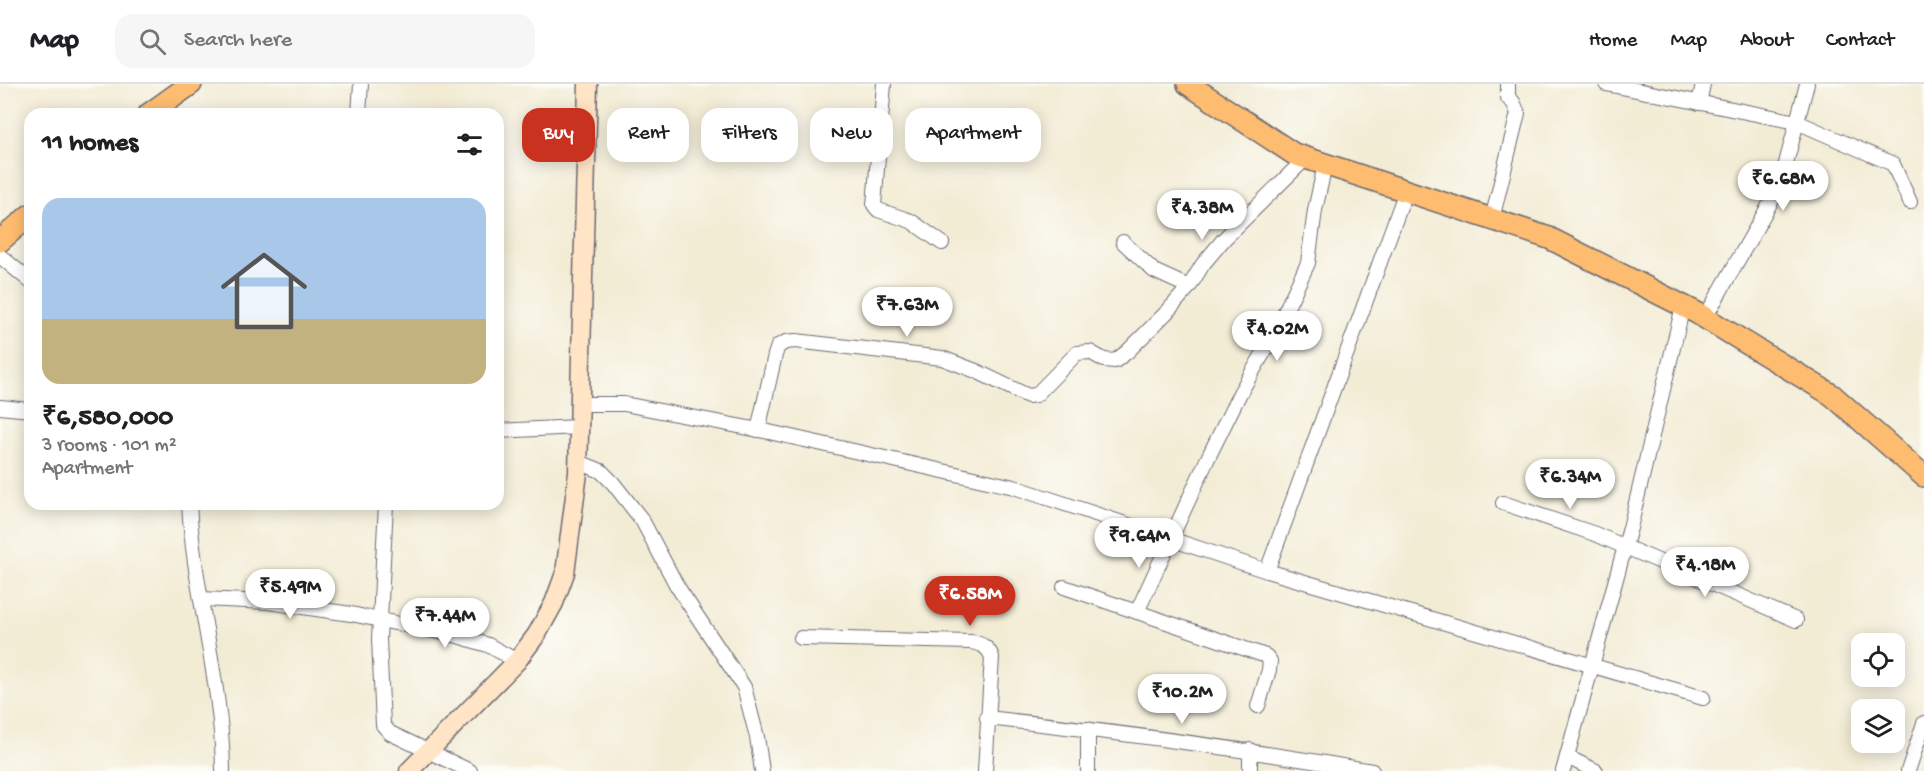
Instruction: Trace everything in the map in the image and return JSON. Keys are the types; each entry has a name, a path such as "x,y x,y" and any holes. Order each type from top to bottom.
{"main road":[{"path":"157,108 191,84"},
{"path":"409,771 517,661 537,634 554,603 565,573 579,462 588,84"},
{"path":"1188,84 1294,154 1550,238 1683,306 1832,395 1924,476"},
{"path":"0,241 24,220"},
{"path":"429,751 430,771"}],"street":[{"path":"360,108 362,84"},
{"path":"884,84 874,205 878,210 911,221 942,243"},
{"path":"1492,219 1518,113 1513,102 1508,98 1508,84"},
{"path":"1606,84 1797,122 1893,164 1910,202"},
{"path":"1699,103 1703,84"},
{"path":"1705,318 1780,186 1807,84"},
{"path":"758,430 775,355 778,346 786,342 796,341 942,358 976,371 1028,396 1036,395 1077,353 1090,352 1104,360 1115,361 1167,312 1189,287 1203,264 1224,239 1315,161"},
{"path":"1137,612 1240,393 1264,354 1308,263 1316,210 1315,161"},
{"path":"1267,571 1406,191"},
{"path":"1123,242 1154,271 1189,287"},
{"path":"0,256 24,276"},
{"path":"1563,771 1625,547 1683,306"},
{"path":"580,404 624,404 758,430 1014,486 1267,571 1703,698"},
{"path":"0,407 24,409"},
{"path":"504,430 579,428"},
{"path":"579,462 601,471 642,520 677,586 744,687 757,736 762,771"},
{"path":"1503,503 1595,534 1796,620"},
{"path":"189,510 191,538 220,727 224,771"},
{"path":"386,510 379,639 383,725 390,733 470,771"},
{"path":"1064,588 1266,656 1270,661 1269,670 1258,706"},
{"path":"201,599 297,605 381,620 488,645 517,661"},
{"path":"801,638 981,644 989,648 993,657 985,771"},
{"path":"987,718 1250,750 1372,771"},
{"path":"1908,771 1924,723"},
{"path":"1088,729 1088,771"},
{"path":"1250,750 1250,771"},
{"path":"1567,757 1596,771"}]}
